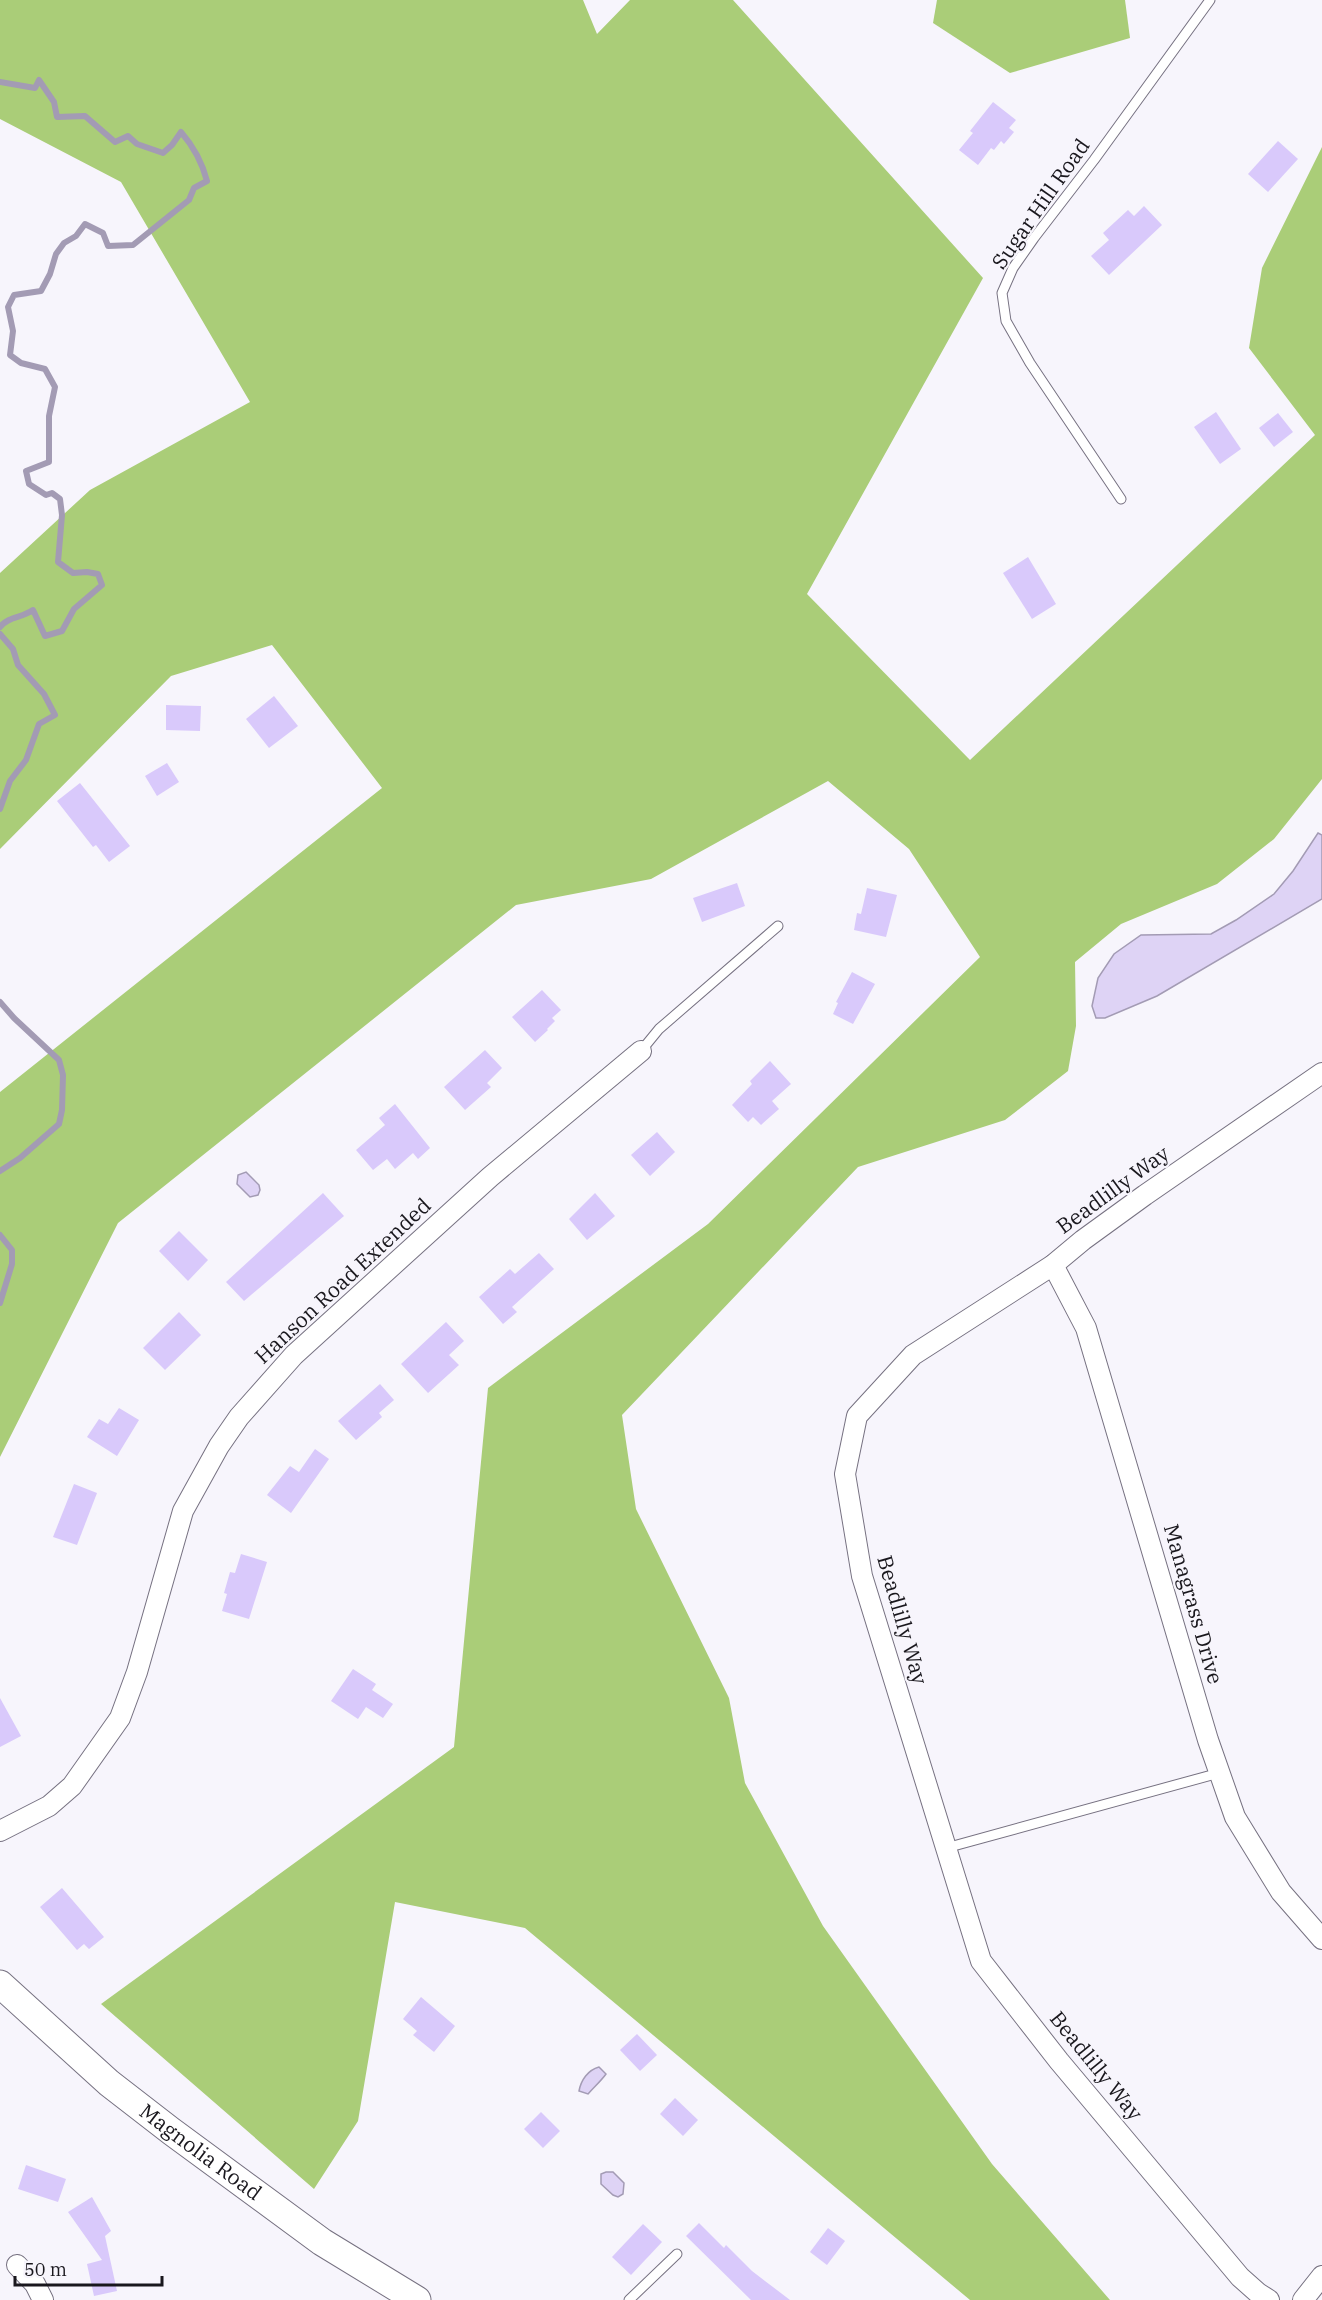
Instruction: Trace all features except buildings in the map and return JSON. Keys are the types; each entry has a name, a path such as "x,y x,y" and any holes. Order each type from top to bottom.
{"main road":[{"name":"Magnolia Road","path":"0,1984 109,2083 162,2124 322,2242 417,2300"}],"street":[{"name":"Hanson Road Extended","path":"0,1831 49,1806 72,1785 120,1718 136,1672 183,1511 219,1446 239,1417 294,1355 481,1185 641,1051"},
{"name":"Beadlilly Way","path":"1269,2300 1258,2294 1240,2277 1059,2061 981,1961 862,1576 845,1473 857,1416 914,1355 1053,1265 1145,1195 1322,1073"},
{"name":"Managrass Drive","path":"1053,1265 1086,1328 1234,1817 1281,1892 1322,1939"},
{"path":"17,2265 35,2284 44,2300"},
{"path":"1303,2300 1322,2276"}],"lane":[{"name":"Sugar Hill Road","path":"1120,499 1030,363 1006,321 1002,293 1013,268 1034,238 1094,160 1210,0"},
{"path":"641,1051 659,1029 778,926"},
{"path":"946,1848 1219,1773"},
{"path":"629,2300 677,2254"}],"green space":[{"path":"0,0 583,0 597,34 630,0 733,0 983,278 807,594 970,760 1315,435 1249,348 1262,268 1322,147 1322,779 1274,839 1217,884 1121,924 1075,962 1076,1026 1068,1071 1005,1120 858,1167 622,1415 636,1509 729,1698 745,1783 823,1926 992,2164 1110,2300 970,2300 525,1928 395,1902 358,2121 314,2189 101,2004 454,1747 488,1388 708,1224 980,957 909,849 828,781 651,879 516,905 118,1223 0,1457 0,1092 382,788 272,645 171,676 0,849 0,573 90,490 250,402 121,182 0,119"},
{"path":"937,0 1125,0 1130,38 1010,73 933,23"}],"shaded area":[{"path":"1318,833 1322,835 1322,899 1157,996 1105,1018 1096,1018 1092,1006 1098,978 1114,954 1141,935 1211,934 1236,920 1274,894 1293,871"},
{"path":"246,1172 259,1185 258,1195 250,1197 237,1184 238,1175"},
{"path":"599,2067 606,2074 604,2077 588,2094 579,2091 586,2076"},
{"path":"613,2172 624,2183 623,2194 618,2197 613,2195 601,2184 601,2174"}],"waterway":[{"path":"0,82 35,88 39,80 54,102 57,117 85,116 115,142 128,136 137,144 163,153 181,132 197,155 207,181 194,188 189,200 133,245 108,246 103,233 85,224 76,236 64,243 56,254 50,274 41,291 14,295 8,307 13,331 10,355 21,363 45,369 55,387 49,416 49,462 26,471 29,484 46,495 52,493 60,499 62,515 58,562 73,573 98,574 102,585 74,609 62,631 45,636 33,610 7,621 0,627"},
{"path":"0,634 13,649 18,665 44,694 55,715 39,724 26,760 10,781 0,809"},
{"path":"0,1002 59,1060 63,1075 62,1110 59,1124 20,1158 0,1171"},
{"path":"0,1235 12,1250 12,1264 0,1303"}]}
